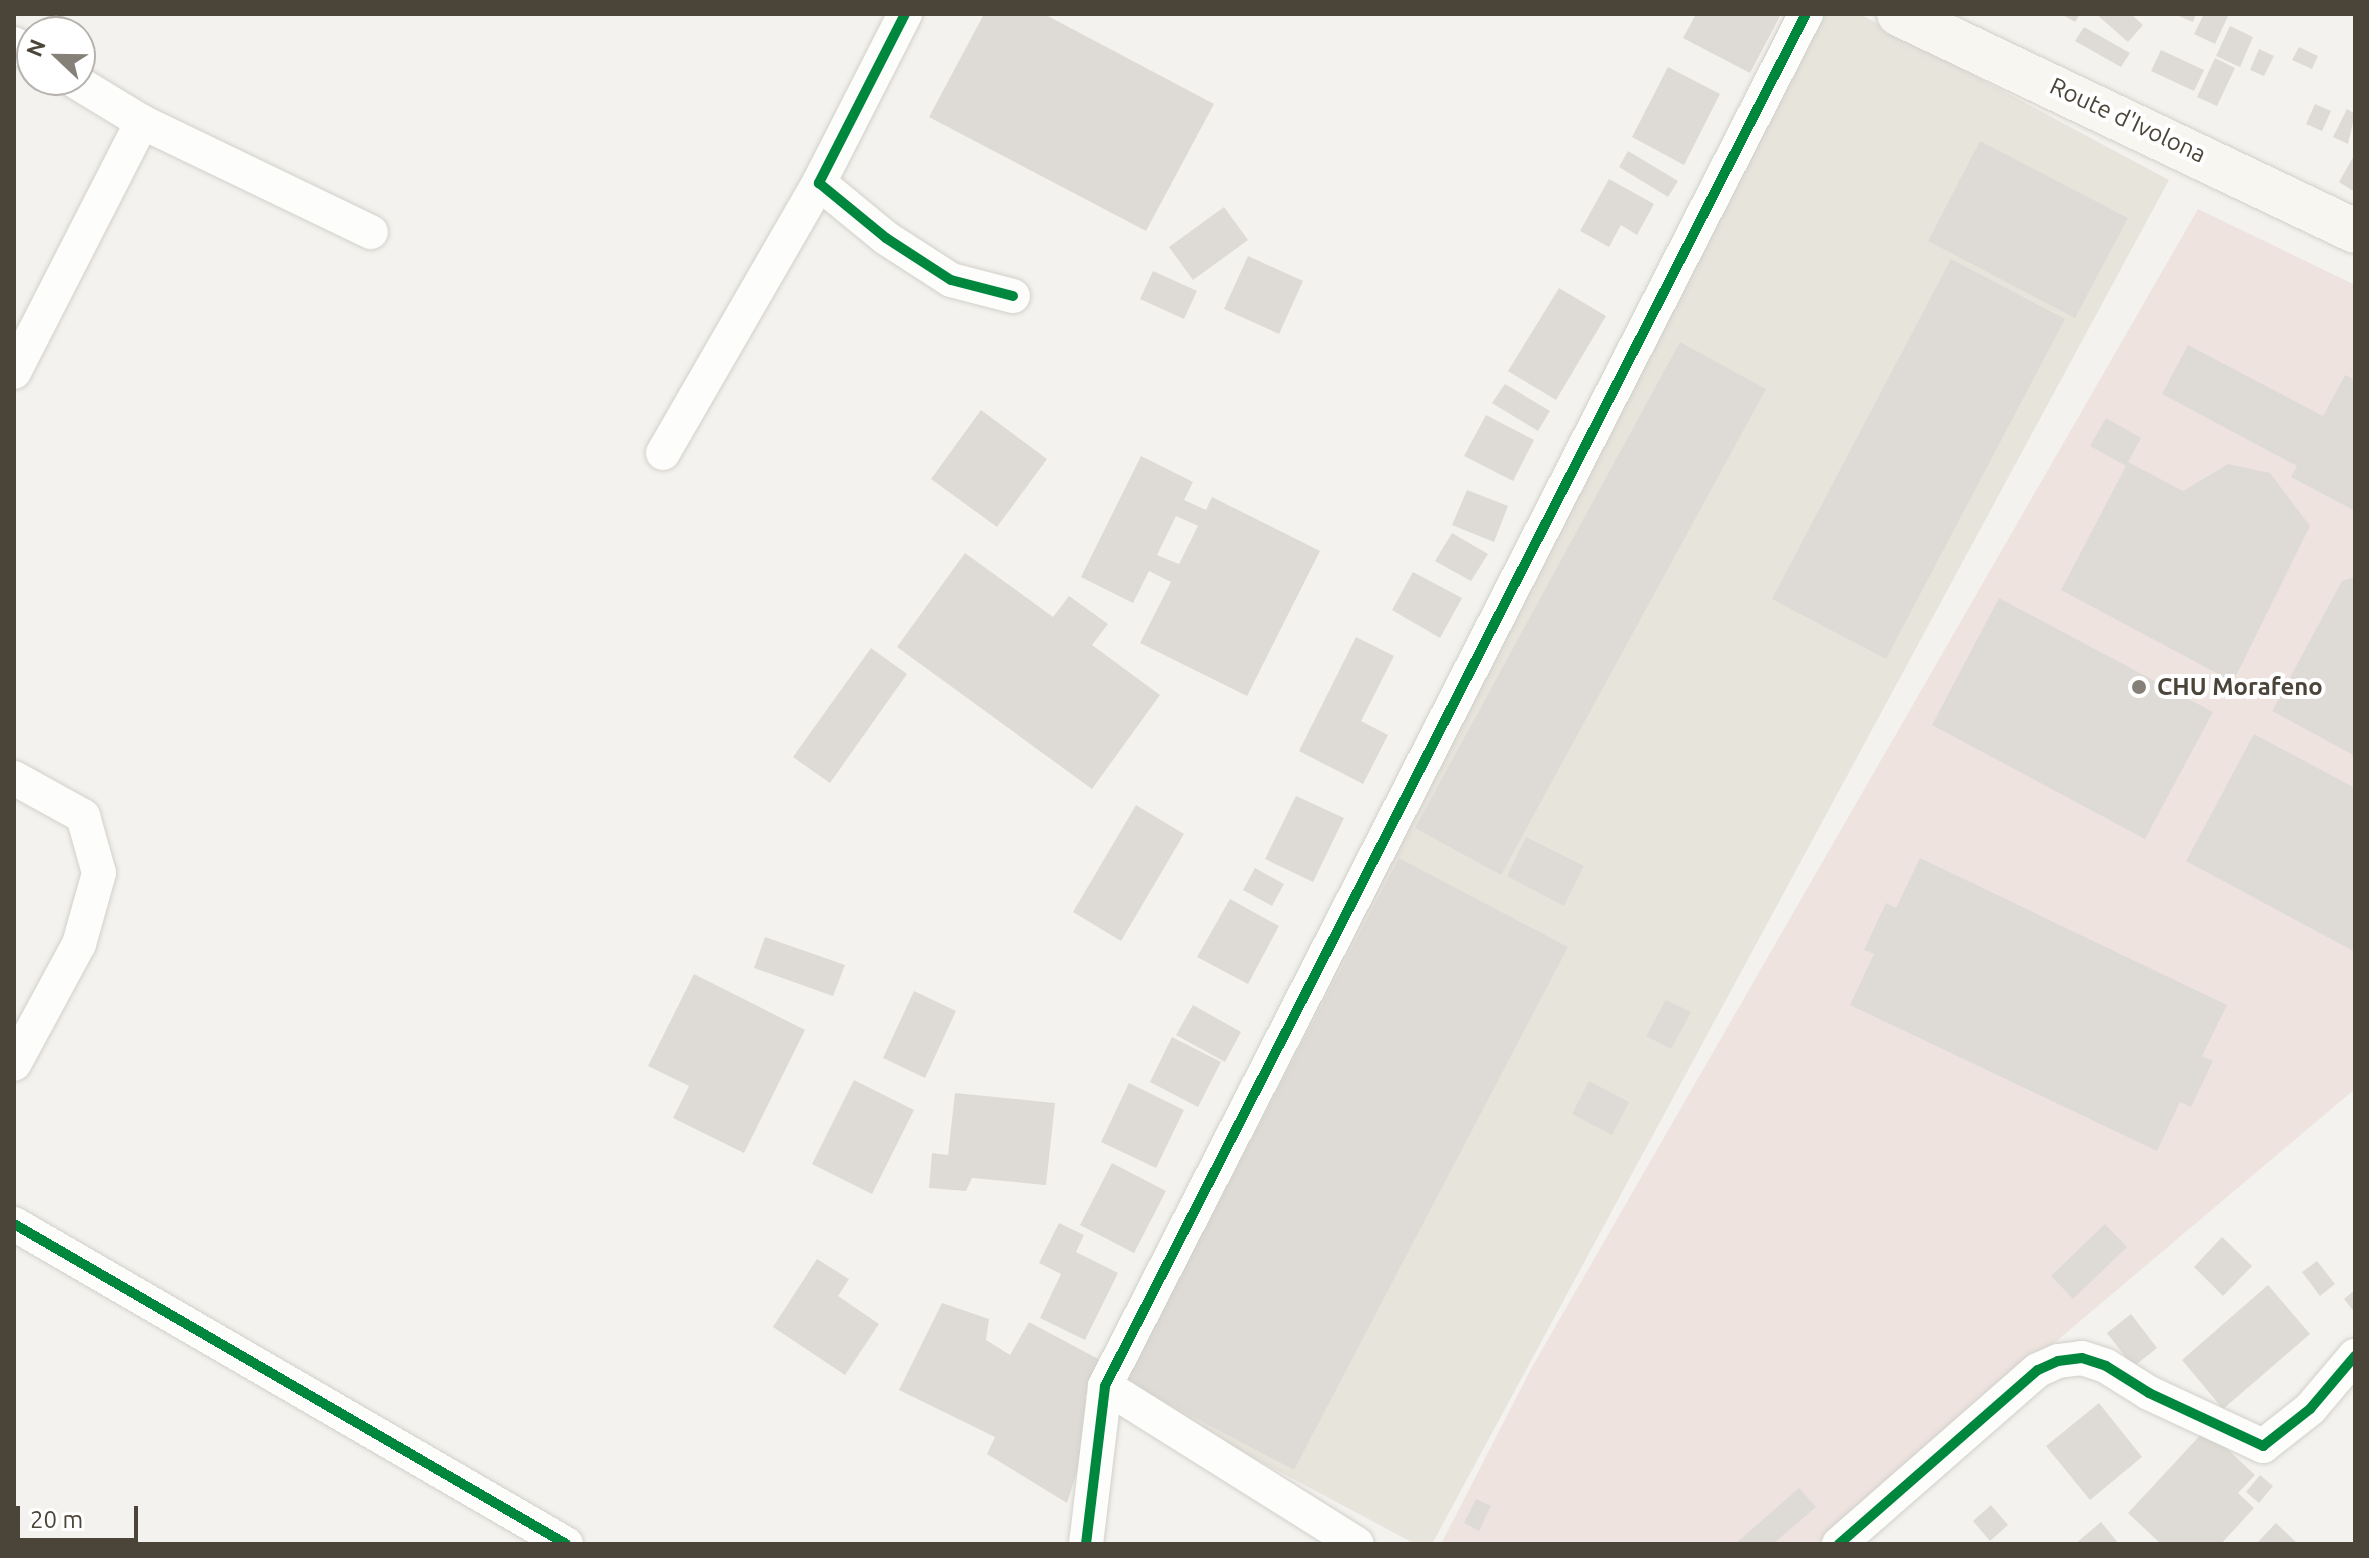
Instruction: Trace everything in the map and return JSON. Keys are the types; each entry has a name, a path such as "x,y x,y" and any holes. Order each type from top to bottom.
{"main road":[{"name":"Route d'Ivolona","path":"1899,14 2355,231"}],"street":[{"path":"663,453 819,183 905,14"},
{"path":"1086,1544 1105,1386 1806,14"},
{"path":"96,94 142,122 371,232"},
{"path":"14,372 142,122"},
{"path":"819,183 886,238 951,280 1013,296"},
{"path":"14,778 83,816 99,873 79,944 14,1064"},
{"path":"14,1224 566,1544"},
{"path":"1839,1544 2038,1370 2058,1361 2082,1358 2106,1366 2149,1393 2263,1446 2310,1409 2355,1356"},
{"path":"1105,1386 1357,1544"}],"shaded area":[{"path":"1785,14 1860,14 2169,180 1432,1544 1415,1544 1117,1385"},
{"name":"CHU Morafeno","path":"2198,209 2355,285 2355,1089 1816,1544 1441,1544 1532,1367"}],"building":[{"path":"984,14 1044,14 1214,104 1146,231 929,117"},
{"path":"1696,14 1781,14 1750,73 1683,38"},
{"path":"2061,14 2080,14 2075,22"},
{"path":"2096,14 2131,14 2143,25 2128,42"},
{"path":"2174,14 2196,14 2193,22"},
{"path":"2204,14 2229,14 2215,44 2194,34"},
{"path":"2230,26 2253,37 2240,67 2216,56"},
{"path":"2084,27 2130,53 2121,67 2075,41"},
{"path":"2299,47 2318,56 2312,69 2292,60"},
{"path":"2259,49 2274,56 2264,76 2250,70"},
{"path":"2161,50 2204,70 2194,91 2151,71"},
{"path":"2215,58 2235,68 2217,106 2197,97"},
{"path":"1668,67 1720,94 1684,165 1632,137"},
{"path":"2315,104 2331,111 2322,131 2306,124"},
{"path":"2347,109 2355,114 2348,144 2333,137"},
{"path":"1980,141 2128,218 2075,318 1928,241"},
{"path":"1628,151 1678,181 1668,197 1619,167"},
{"path":"2355,154 2355,192 2339,182"},
{"path":"1609,179 1654,204 1637,235 1621,225 1609,247 1580,231"},
{"path":"1224,207 1248,240 1193,280 1169,247"},
{"path":"1248,256 1303,281 1279,334 1224,309"},
{"path":"1951,259 2065,319 1886,659 1772,599"},
{"path":"1153,271 1197,291 1184,319 1140,299"},
{"path":"1559,288 1606,316 1556,400 1508,371"},
{"path":"1680,342 1766,389 1501,875 1415,828"},
{"path":"2188,345 2323,416 2345,375 2355,380 2355,511 2291,477 2297,466 2162,394"},
{"path":"1505,384 1550,411 1538,431 1492,403"},
{"path":"981,410 1047,459 997,527 931,479"},
{"path":"1486,415 1534,440 1513,481 1464,456"},
{"path":"2106,418 2141,438 2128,462 2183,491 2228,464 2270,473 2310,526 2233,682 2061,590 2126,466 2090,446"},
{"path":"1141,456 1193,482 1184,500 1206,510 1212,497 1320,551 1247,696 1140,643 1171,582 1149,571 1133,603 1081,577","holes":["1176,516 1198,526 1179,564 1157,555"]},
{"path":"1467,490 1508,506 1494,542 1452,525"},
{"path":"1452,533 1488,554 1471,581 1435,561"},
{"path":"965,553 1053,617 1069,596 1108,624 1092,645 1160,695 1092,789 897,647"},
{"path":"1413,572 1462,598 1440,638 1392,610"},
{"path":"2355,577 2355,756 2272,711 2342,581"},
{"path":"1999,598 2213,712 2145,839 1932,725"},
{"path":"1356,637 1394,656 1361,721 1388,735 1363,784 1299,751"},
{"path":"871,648 907,674 830,783 793,757"},
{"path":"2254,734 2355,788 2355,952 2186,861"},
{"path":"1296,796 1344,818 1313,882 1265,859"},
{"path":"1136,805 1184,834 1121,941 1073,912"},
{"path":"1526,837 1584,866 1564,906 1507,876"},
{"path":"1399,858 1568,947 1294,1470 1125,1381"},
{"path":"1920,858 2227,1005 2202,1056 2213,1061 2191,1107 2180,1102 2157,1151 1850,1005 1874,954 1864,950 1886,903 1896,908"},
{"path":"1255,868 1284,884 1272,906 1243,890"},
{"path":"1230,899 1279,926 1248,984 1197,957"},
{"path":"765,937 845,965 833,996 754,968"},
{"path":"694,974 805,1030 744,1153 673,1118 689,1086 648,1066"},
{"path":"914,991 956,1011 925,1078 883,1058"},
{"path":"1666,1000 1691,1012 1671,1049 1646,1036"},
{"path":"1193,1005 1241,1032 1225,1062 1176,1035"},
{"path":"1172,1037 1221,1062 1198,1107 1150,1082"},
{"path":"854,1080 914,1110 872,1194 812,1164"},
{"path":"1589,1081 1629,1102 1612,1135 1572,1114"},
{"path":"1129,1083 1184,1110 1156,1168 1101,1142"},
{"path":"955,1093 1055,1103 1046,1185 972,1178 966,1191 929,1188 932,1153 948,1155"},
{"path":"1112,1163 1166,1191 1134,1253 1080,1225"},
{"path":"1059,1223 1084,1235 1076,1252 1118,1273 1085,1340 1040,1318 1061,1274 1039,1263"},
{"path":"2105,1224 2127,1247 2073,1299 2051,1276"},
{"path":"2222,1237 2252,1266 2223,1296 2194,1267"},
{"path":"817,1259 849,1279 838,1296 879,1324 845,1375 773,1327"},
{"path":"2317,1261 2335,1284 2320,1296 2302,1272"},
{"path":"2268,1285 2310,1334 2223,1409 2182,1360"},
{"path":"2355,1290 2355,1313 2344,1299"},
{"path":"942,1303 989,1319 986,1340 1010,1355 1029,1322 1104,1362 1085,1396 1093,1422 1067,1503 987,1454 995,1437 899,1390"},
{"path":"2131,1314 2157,1348 2133,1367 2107,1333"},
{"path":"2099,1403 2142,1457 2090,1500 2046,1446"},
{"path":"2206,1429 2255,1475 2238,1493 2254,1508 2221,1544 2161,1544 2128,1513"},
{"path":"2260,1475 2273,1486 2259,1503 2246,1492"},
{"path":"1799,1488 1816,1507 1773,1544 1735,1544"},
{"path":"1476,1499 1491,1506 1479,1531 1464,1523"},
{"path":"1991,1505 2008,1525 1990,1541 1973,1521"},
{"path":"2101,1522 2119,1544 2075,1544"},
{"path":"2276,1523 2298,1544 2258,1542"}],"cycle path":[{"path":"905,14 819,183 886,238 951,280 1013,296"},
{"path":"1086,1544 1105,1386 1806,14"},
{"path":"14,1224 566,1544"},
{"path":"1839,1544 2038,1370 2058,1361 2082,1358 2106,1366 2149,1393 2263,1446 2310,1409 2355,1356"}],"place":[{"name":"CHU Morafeno","path":"2139,687"}]}
